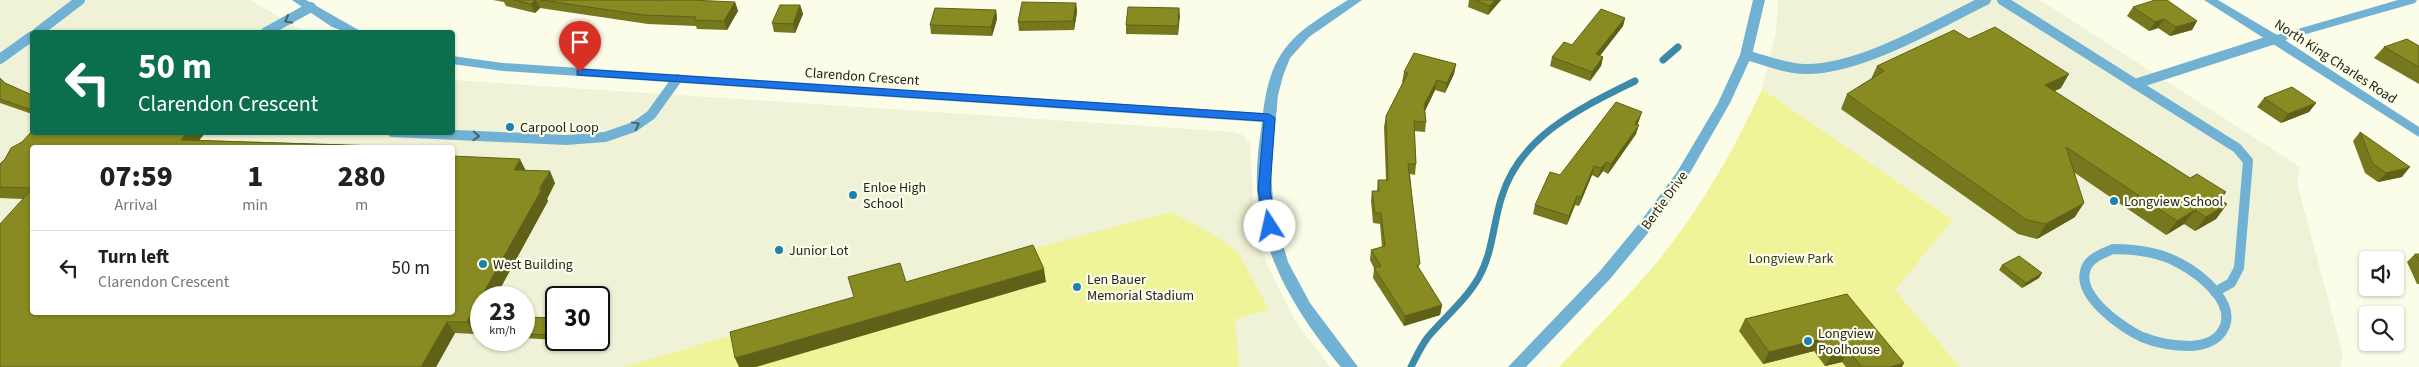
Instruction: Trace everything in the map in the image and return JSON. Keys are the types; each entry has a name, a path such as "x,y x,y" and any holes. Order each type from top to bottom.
{"street":[{"path":"298,0 336,24 351,30"},
{"path":"1350,367 1326,339 1304,306 1290,280 1278,252 1270,226 1264,190 1269,118 1275,79 1289,50 1302,35 1356,0"},
{"name":"Bertie Drive","path":"1516,367 1605,275 1643,229 1682,175 1706,138 1746,55 1759,0"},
{"name":"North King Charles Road","path":"2210,0 2275,39 2419,133"},
{"path":"2275,39 2411,0"},
{"name":"Clarendon Crescent","path":"455,60 503,67 1269,118"}],"lane":[{"path":"41,30 80,0"},
{"path":"1746,55 1806,69 1831,66 1880,49 1986,0"},
{"path":"2002,0 2237,148 2248,161 2239,268 2231,283 2215,292"},
{"path":"270,30 311,7"},
{"path":"0,59 30,37"},
{"path":"2135,84 2275,39"},
{"path":"455,135 566,140 606,137 634,127 651,115 677,79"},
{"path":"2113,249 2134,249 2156,254 2179,264 2199,277 2215,292 2225,308 2226,323 2220,335 2207,344 2187,346 2164,344 2140,336 2112,319 2100,309 2088,292 2084,277 2087,264 2097,254 2113,249"}],"shaded area":[{"name":"Enloe High School","path":"0,0 250,0 302,30 30,30 30,135 455,135 455,80 1235,132 1242,135 1250,143 1254,222 1267,265 1297,324 1330,367 0,367"},
{"name":"Longview School","path":"1778,0 2040,0 2300,167 2297,183 2343,355 2340,367 1960,367 1894,290 1953,220 1762,89 1776,32"}],"green space":[{"name":"Longview Park","path":"1762,89 1953,220 1895,290 1960,367 1559,367 1642,280 1685,226 1727,159"},
{"name":"Len Bauer Memorial Stadium","path":"1170,212 1206,230 1238,252 1269,310 1235,319 1239,367 624,367 978,263"}],"building":[{"path":"514,0 535,0 531,4"},
{"path":"541,0 691,0 735,2 724,21 694,20 696,17 644,15"},
{"path":"1475,0 1495,0 1490,6"},
{"path":"2155,0 2167,0 2197,21 2176,27 2164,19 2155,22 2133,7"},
{"path":"1022,2 1076,3 1073,21 1018,22"},
{"path":"780,5 800,5 793,24 772,23"},
{"path":"1128,7 1179,8 1178,26 1126,25"},
{"path":"935,8 996,10 991,27 930,25"},
{"path":"1601,9 1625,18 1596,54 1603,57 1592,72 1552,57 1564,42 1572,45"},
{"path":"1995,27 2069,74 2045,85 2190,178 2197,174 2226,192 2217,198 2227,204 2206,217 2195,210 2177,221 2066,147 2084,203 2046,224 2027,220 1847,94 1884,71 1877,66 1954,30 1969,39"},
{"path":"2407,39 2419,46 2419,67 2384,47"},
{"path":"1414,53 1456,64 1447,83 1437,80 1424,105 1426,122 1414,121 1416,164 1408,164 1420,264 1417,265 1442,305 1405,316 1374,268 1381,266 1371,250 1385,246 1381,213 1375,213 1372,191 1379,191 1378,180 1388,180 1386,116 1408,73 1404,72"},
{"path":"0,78 5,83 30,94 30,109 0,99"},
{"path":"2292,87 2316,103 2288,114 2264,98"},
{"path":"1616,102 1642,112 1635,124 1639,125 1611,164 1606,162 1601,168 1594,166 1581,197 1577,196 1569,216 1535,205 1550,172 1560,175"},
{"path":"2360,132 2410,167 2386,173 2373,164"},
{"path":"30,133 30,135 185,135 181,140 347,145 30,145 30,188 0,187 0,164 11,148 22,142"},
{"name":"West Building","path":"455,156 520,159 514,170 550,171 539,189 542,189 487,286 470,286 470,317 467,322 447,322 421,367 0,367 0,224 30,191 30,315 455,315"},
{"path":"1033,245 1044,269 735,358 730,332 854,297 848,277 900,263 906,282"},
{"path":"2415,254 2419,254 2419,262"},
{"path":"2019,256 2042,273 2026,283 2002,265"},
{"name":"Longview Poolhouse","path":"1847,294 1904,363 1890,367 1862,367 1848,350 1832,354 1820,339 1769,352 1745,319"},
{"path":"535,317 545,318 545,335 535,334"}],"waterway":[{"path":"1663,60 1678,47"},
{"path":"1411,367 1428,337 1462,301 1479,277 1490,248 1502,196 1511,175 1523,156 1538,140 1574,113 1635,81"}],"place":[{"name":"Carpool Loop","path":"510,127"},
{"name":"Enloe High School","path":"853,195"},
{"name":"Longview School","path":"2114,201"},
{"name":"Junior Lot","path":"779,250"},
{"name":"West Building","path":"483,264"},
{"name":"Len Bauer Memorial Stadium","path":"1077,287"},
{"name":"Longview Poolhouse","path":"1808,341"}],"route":[{"path":"580,72 1269,118 1264,190 1270,226"}]}
